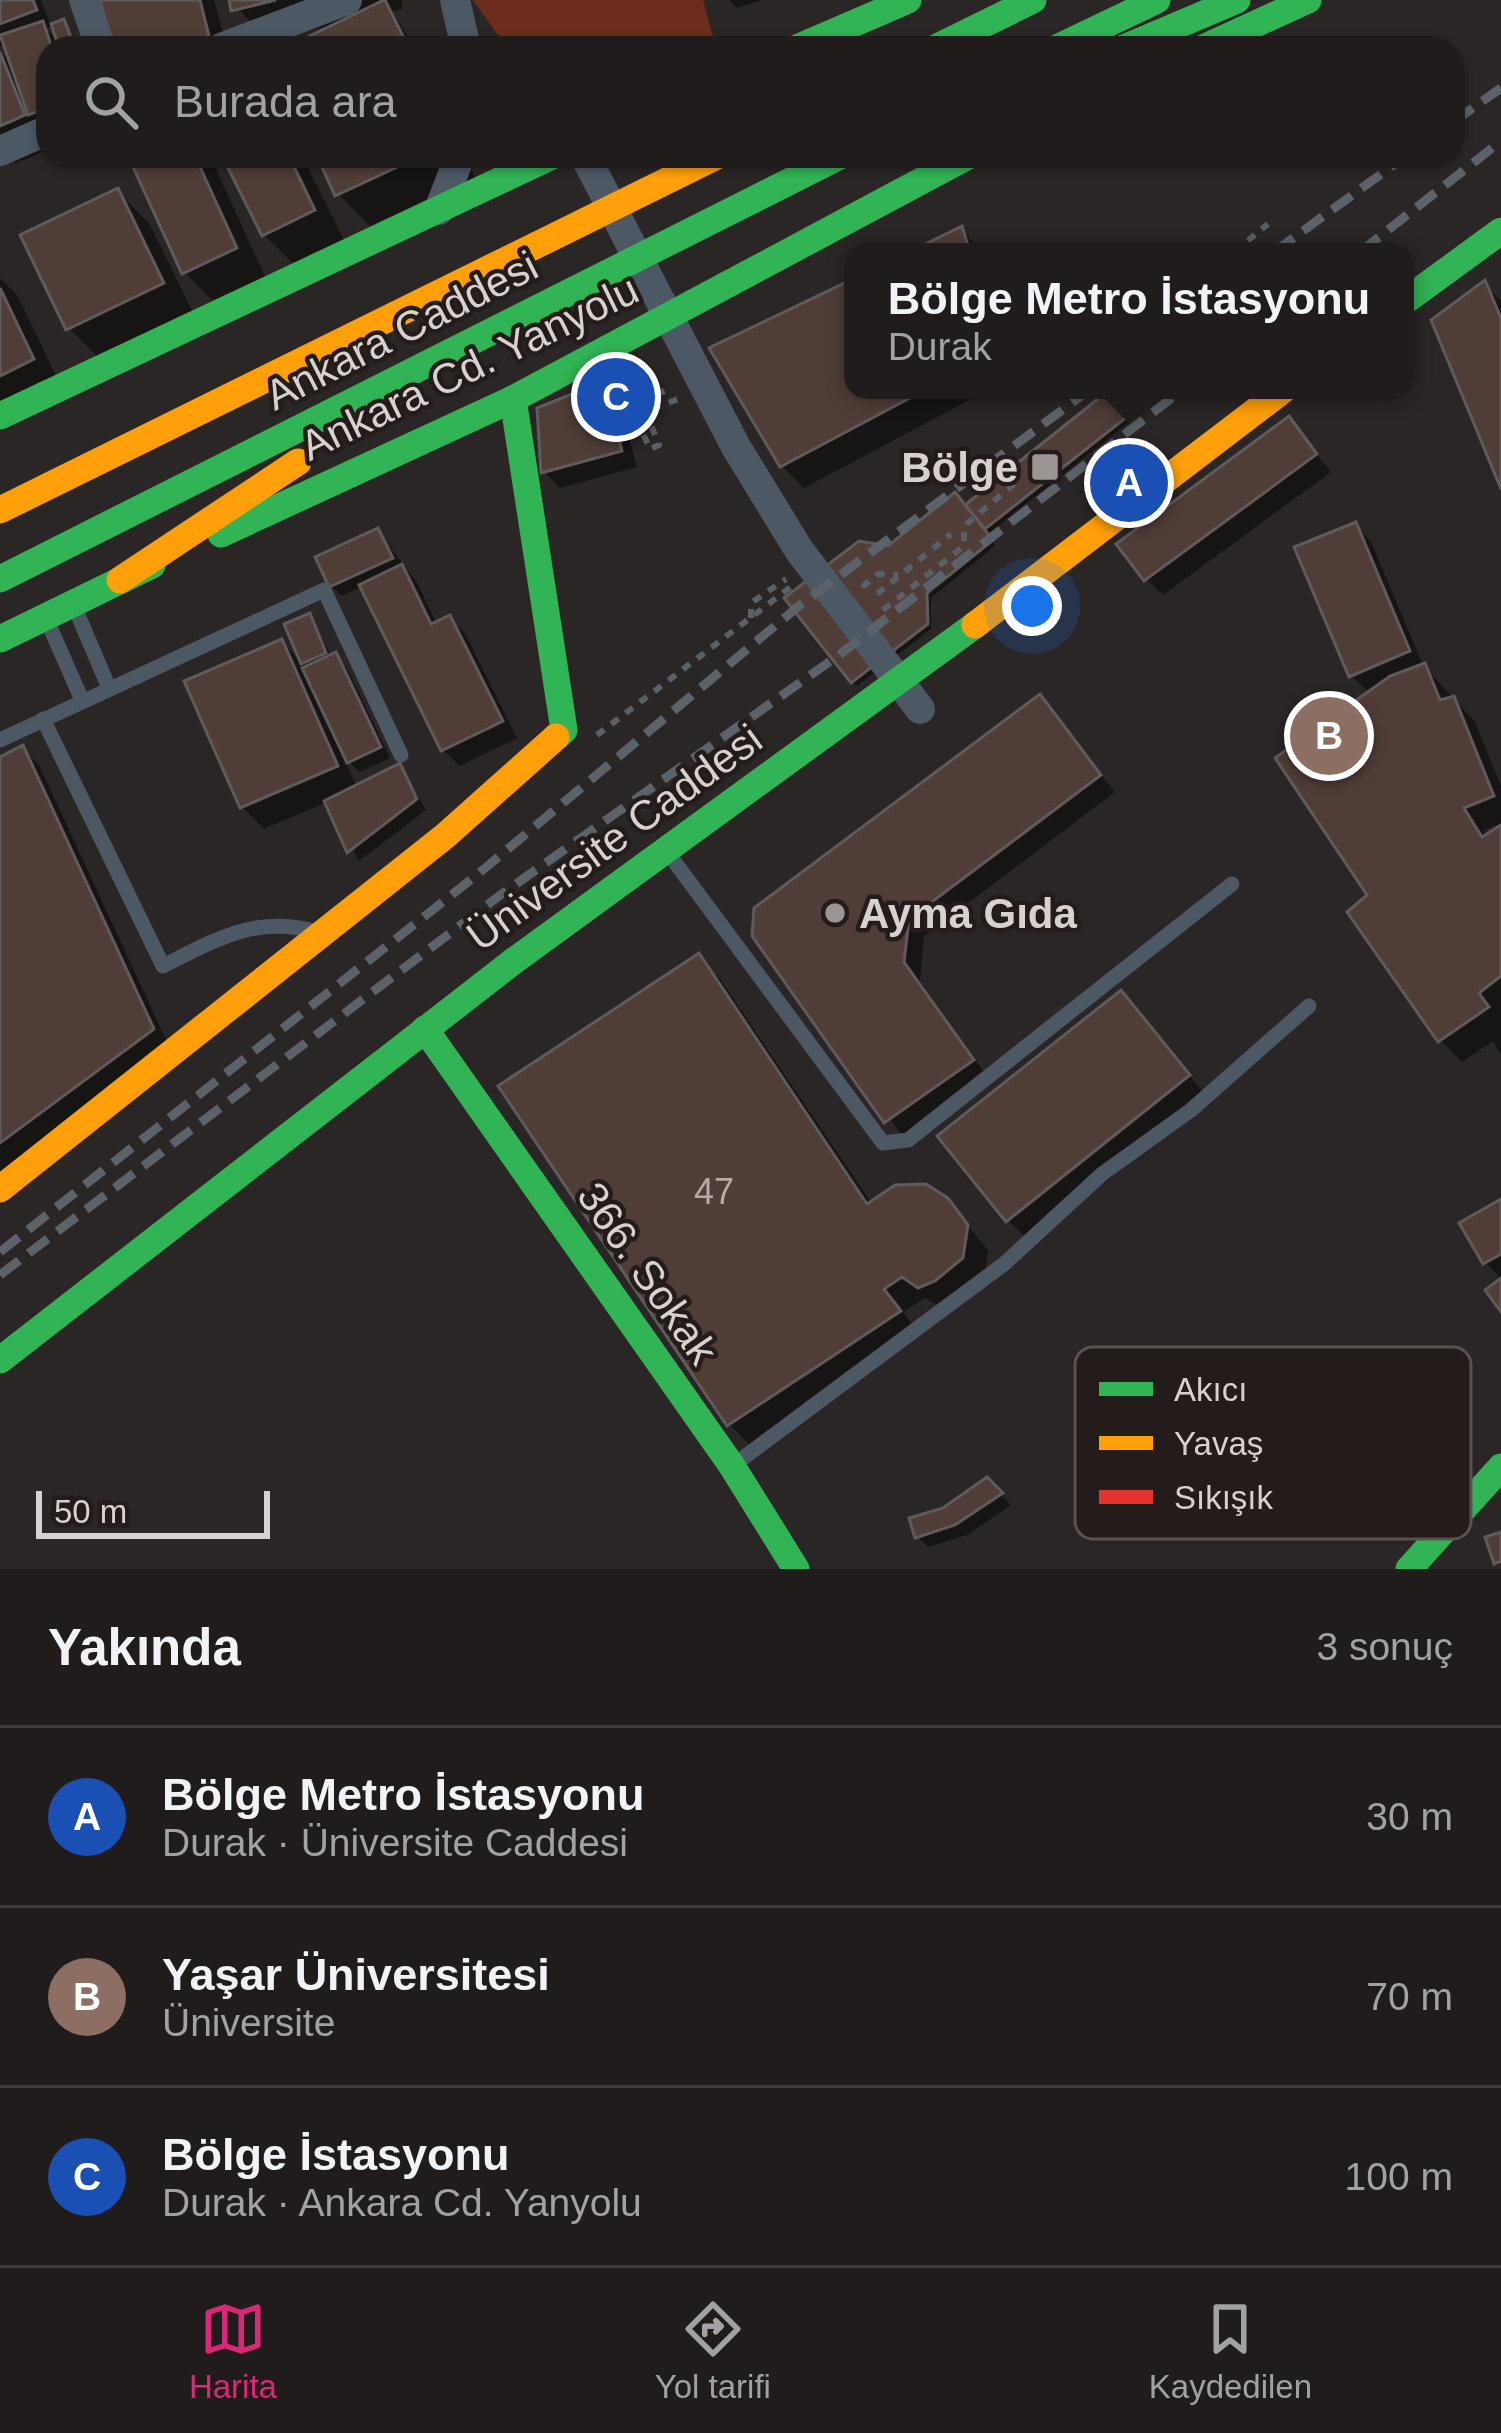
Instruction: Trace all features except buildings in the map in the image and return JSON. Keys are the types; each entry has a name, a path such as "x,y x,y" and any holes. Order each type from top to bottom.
{"main road":[{"path":"825,36 908,0"},
{"path":"960,36 1033,0"},
{"path":"1082,36 1156,0"},
{"path":"1152,36 1237,0"},
{"path":"1229,36 1308,0"},
{"path":"0,416 527,168"},
{"name":"Ankara Caddesi","path":"0,510 692,168"},
{"name":"Ankara Caddesi","path":"0,579 816,168"},
{"path":"787,182 828,168"},
{"name":"Ankara Cd. Yanyolu","path":"0,639 513,399 941,168"},
{"path":"1414,294 1501,231"},
{"path":"120,580 314,451 614,270"},
{"path":"0,1189 445,836 564,730 513,399"},
{"name":"Üniversite Caddesi","path":"0,1360 425,1029 1271,399"},
{"name":"366. Sokak","path":"425,1029 732,1466 796,1569"},
{"path":"1471,1500 1501,1467"},
{"path":"1409,1569 1436,1539"}],"street":[{"path":"85,0 96,36"},
{"path":"252,36 347,0"},
{"path":"454,0 463,36"},
{"path":"0,152 36,136"},
{"path":"440,210 456,168"},
{"path":"591,168 736,447 799,550 920,709"}],"lane":[{"path":"0,740 323,590 401,755"},
{"path":"72,603 109,688"},
{"path":"45,617 82,700"},
{"path":"43,719 163,966 237,929 284,925 322,933"},
{"path":"666,850 883,1143 908,1140 1232,884"},
{"path":"732,1466 1004,1264 1102,1174 1191,1110 1309,1006"}],"path":[{"path":"1246,243 1268,224"},
{"path":"624,392 650,449 659,445 641,400 689,381"},
{"path":"635,416 653,409"},
{"path":"850,616 964,546 964,526 1014,484"},
{"path":"878,593 951,534"},
{"path":"850,616 878,574 901,575"},
{"path":"564,730 586,743 751,618 798,576 751,603 751,618"}],"shaded area":[{"path":"473,0 703,0 713,36 498,36"}],"railway":[{"path":"1465,114 1501,88"},
{"path":"1371,243 1501,141"},
{"path":"1286,243 1390,168"},
{"path":"0,1252 478,874 800,605 1077,399"},
{"path":"0,1275 499,896 839,655 1170,399"}],"traffic: fast":[{"path":"825,36 908,0"},
{"path":"960,36 1033,0"},
{"path":"1082,36 1157,0"},
{"path":"1152,36 1237,0"},
{"path":"1229,36 1308,0"},
{"path":"0,416 527,168"},
{"path":"0,579 816,168"},
{"path":"221,534 513,399 946,168"},
{"path":"1414,294 1501,231"},
{"path":"513,399 564,730 556,737"},
{"path":"0,639 152,565"},
{"path":"0,1360 515,960 975,625"},
{"path":"425,1029 732,1466 796,1569"},
{"path":"1471,1500 1501,1467"},
{"path":"1409,1569 1436,1539"}],"traffic: slow":[{"path":"0,510 693,168"},
{"path":"975,625 1271,399"},
{"path":"120,580 298,462"},
{"path":"0,1189 445,836 556,737"}],"place":[{"name":"Bölge İstasyonu","path":"616,397"},
{"name":"Bölge","path":"1045,467"},
{"name":"Bölge Metro İstasyonu","path":"1129,483"},
{"name":"Yaşar Üniversitesi","path":"1329,736"},
{"name":"Ayma Gıda","path":"835,913"}]}
